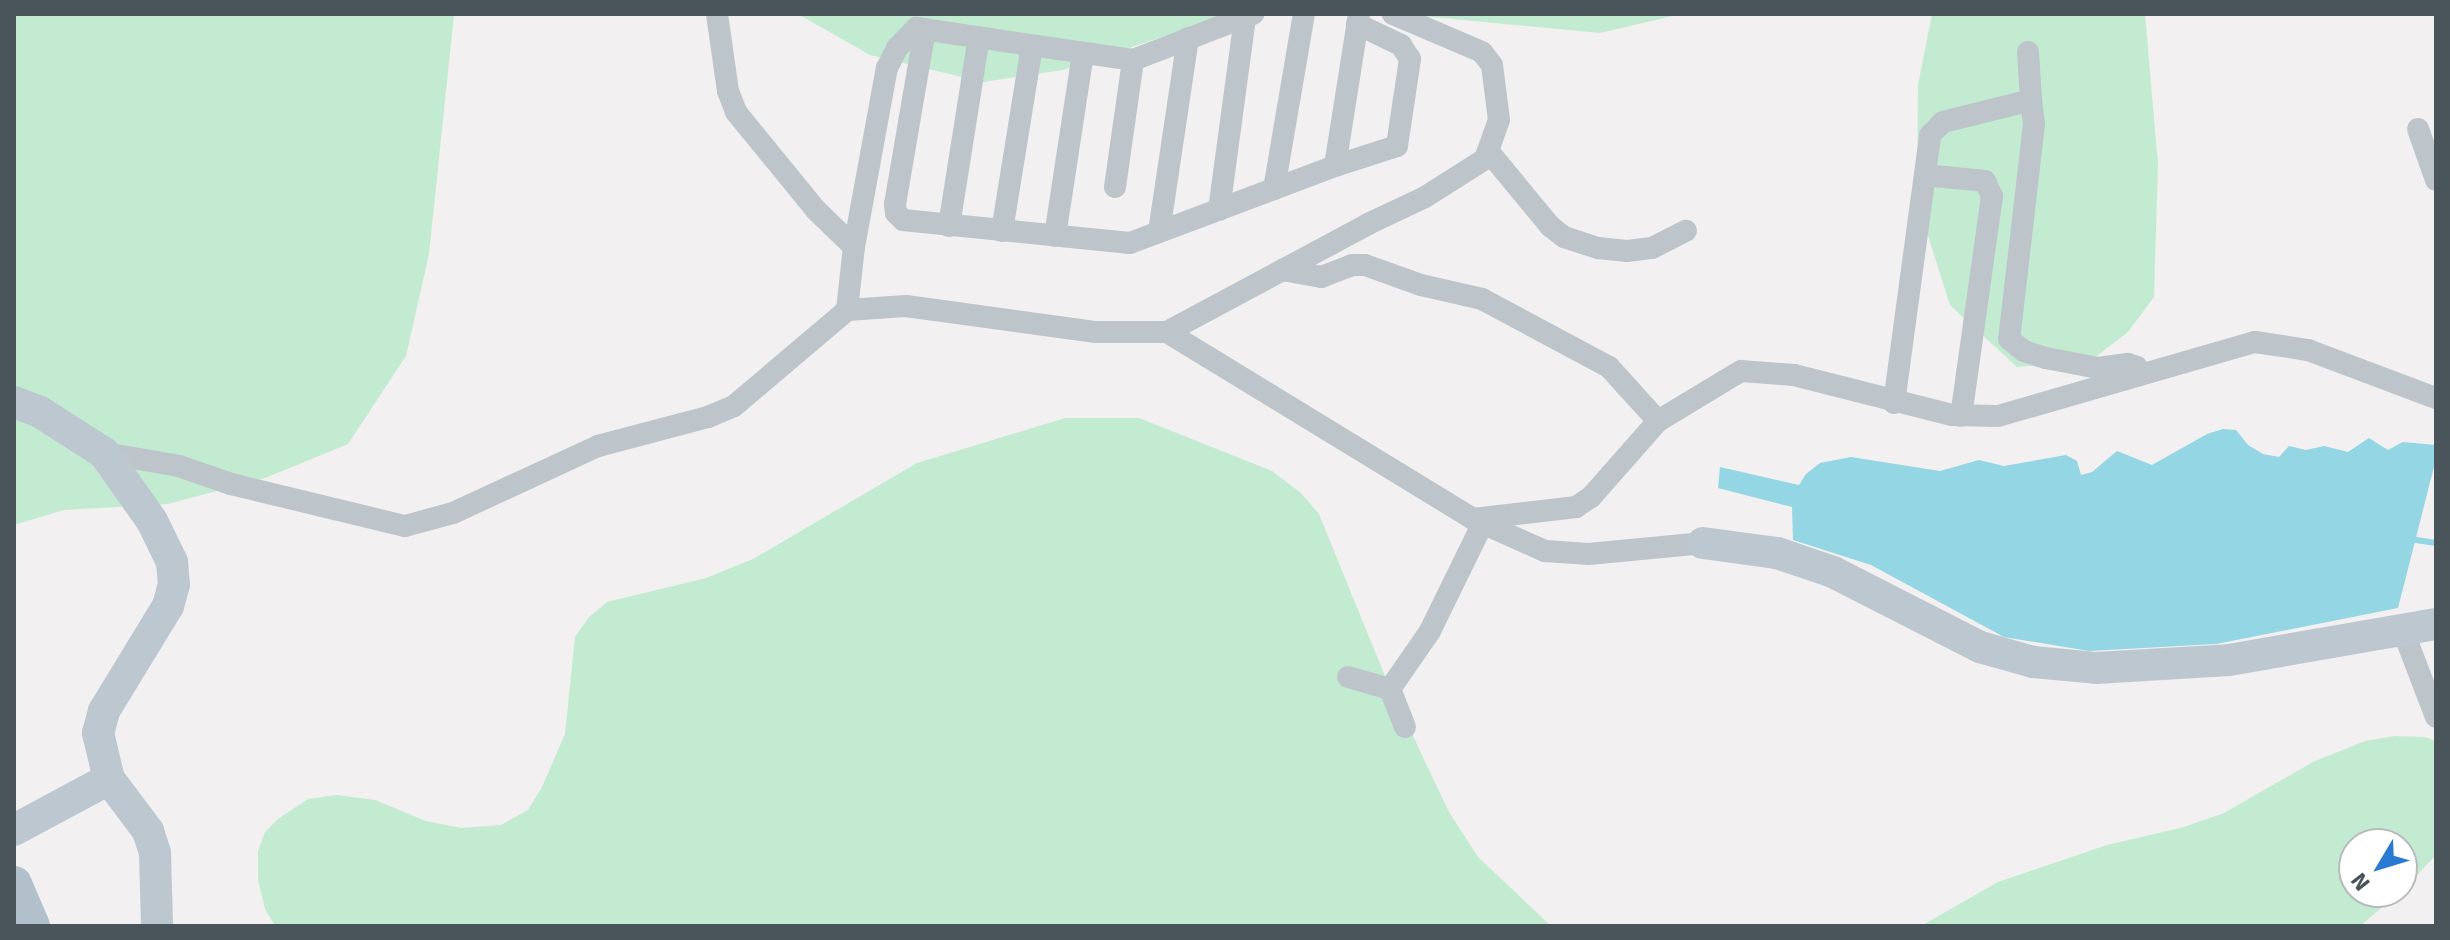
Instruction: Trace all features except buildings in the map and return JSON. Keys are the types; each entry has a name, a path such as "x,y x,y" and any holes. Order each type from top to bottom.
{"main road":[{"path":"14,884 32,926"}],"street":[{"path":"717,14 728,91 736,112 816,210 854,247"},
{"path":"1274,189 1304,14"},
{"path":"104,453 179,466 231,484 405,526 453,513 598,446 708,417 734,406 847,310 906,306 1096,332 1167,332 1466,174 1489,152 1499,120 1492,65 1482,52 1469,45 1393,14"},
{"path":"847,310 854,247 887,68 897,48 916,28 1133,60 1249,16 1219,210"},
{"path":"925,29 895,204 896,213 903,220 1130,243 1397,146 1410,59 1401,45 1358,19 1335,166"},
{"path":"949,226 979,37"},
{"path":"1159,232 1188,38"},
{"path":"1002,231 1032,45"},
{"path":"2028,52 2034,124 2009,339 2024,351 2046,358 2098,368 2128,364 2153,372"},
{"path":"1055,236 1083,53"},
{"path":"1115,187 1133,60"},
{"path":"1894,403 1930,135 1943,122 2031,100"},
{"path":"2418,129 2436,180"},
{"path":"1489,152 1550,226 1564,237 1598,248 1627,251 1652,248 1686,231"},
{"path":"1925,175 1985,181 1992,196 1961,416"},
{"path":"1282,270 1321,277 1352,265 1365,265 1421,285 1482,299 1609,367 1658,421"},
{"path":"1167,332 1478,521 1545,551 1589,554 1703,543 1777,553 1833,572 1980,647 2033,662 2096,668 2229,660 2436,624"},
{"path":"1478,521 1576,507 1591,497 1658,421 1741,371 1794,375 1894,403 1961,416 1998,416 2255,342 2308,350 2436,398"},
{"path":"14,402 40,412 104,453 152,521 172,562 174,584 168,606 104,711 98,733 109,779 148,831 155,853 157,926"},
{"path":"1390,689 1430,631 1478,521"},
{"path":"2402,628 2436,717"},
{"path":"1348,677 1390,689"},
{"path":"1390,689 1405,727"},
{"path":"14,830 109,779"}],"green space":[{"path":"14,14 454,14 429,254 406,356 348,444 265,478 168,504 64,510 14,525"},
{"path":"798,14 1264,14 1168,35 1063,70 983,82 870,55"},
{"path":"1401,14 1681,14 1600,33"},
{"path":"1932,14 2145,14 2158,164 2154,297 2128,332 2089,362 2017,367 1950,305 1917,201 1918,85"},
{"path":"1065,418 1139,418 1272,471 1301,493 1319,514 1387,681 1449,812 1478,857 1551,926 275,926 265,909 258,879 258,851 265,832 308,799 337,795 375,800 426,821 461,828 501,825 528,810 542,787 565,734 575,637 589,617 607,602 706,578 753,559 917,463"},
{"path":"2395,736 2425,737 2436,741 2436,855 2418,874 2418,828 2338,828 2338,908 2381,908 2360,926 1921,926 1998,882 2107,845 2184,827 2224,813 2313,762 2365,741"}],"water":[{"path":"2223,429 2236,430 2248,445 2263,454 2279,457 2289,446 2306,450 2324,446 2348,452 2369,438 2388,450 2403,442 2436,445 2436,459 2398,608 2216,644 2089,651 2004,637 1871,565 1793,540 1792,507 1718,488 1720,467 1799,485 1806,474 1820,463 1851,457 1940,471 1979,460 2004,466 2066,455 2077,461 2081,475 2092,472 2117,451 2152,465 2207,434"}],"waterway":[{"path":"2410,539 2436,543"}]}
